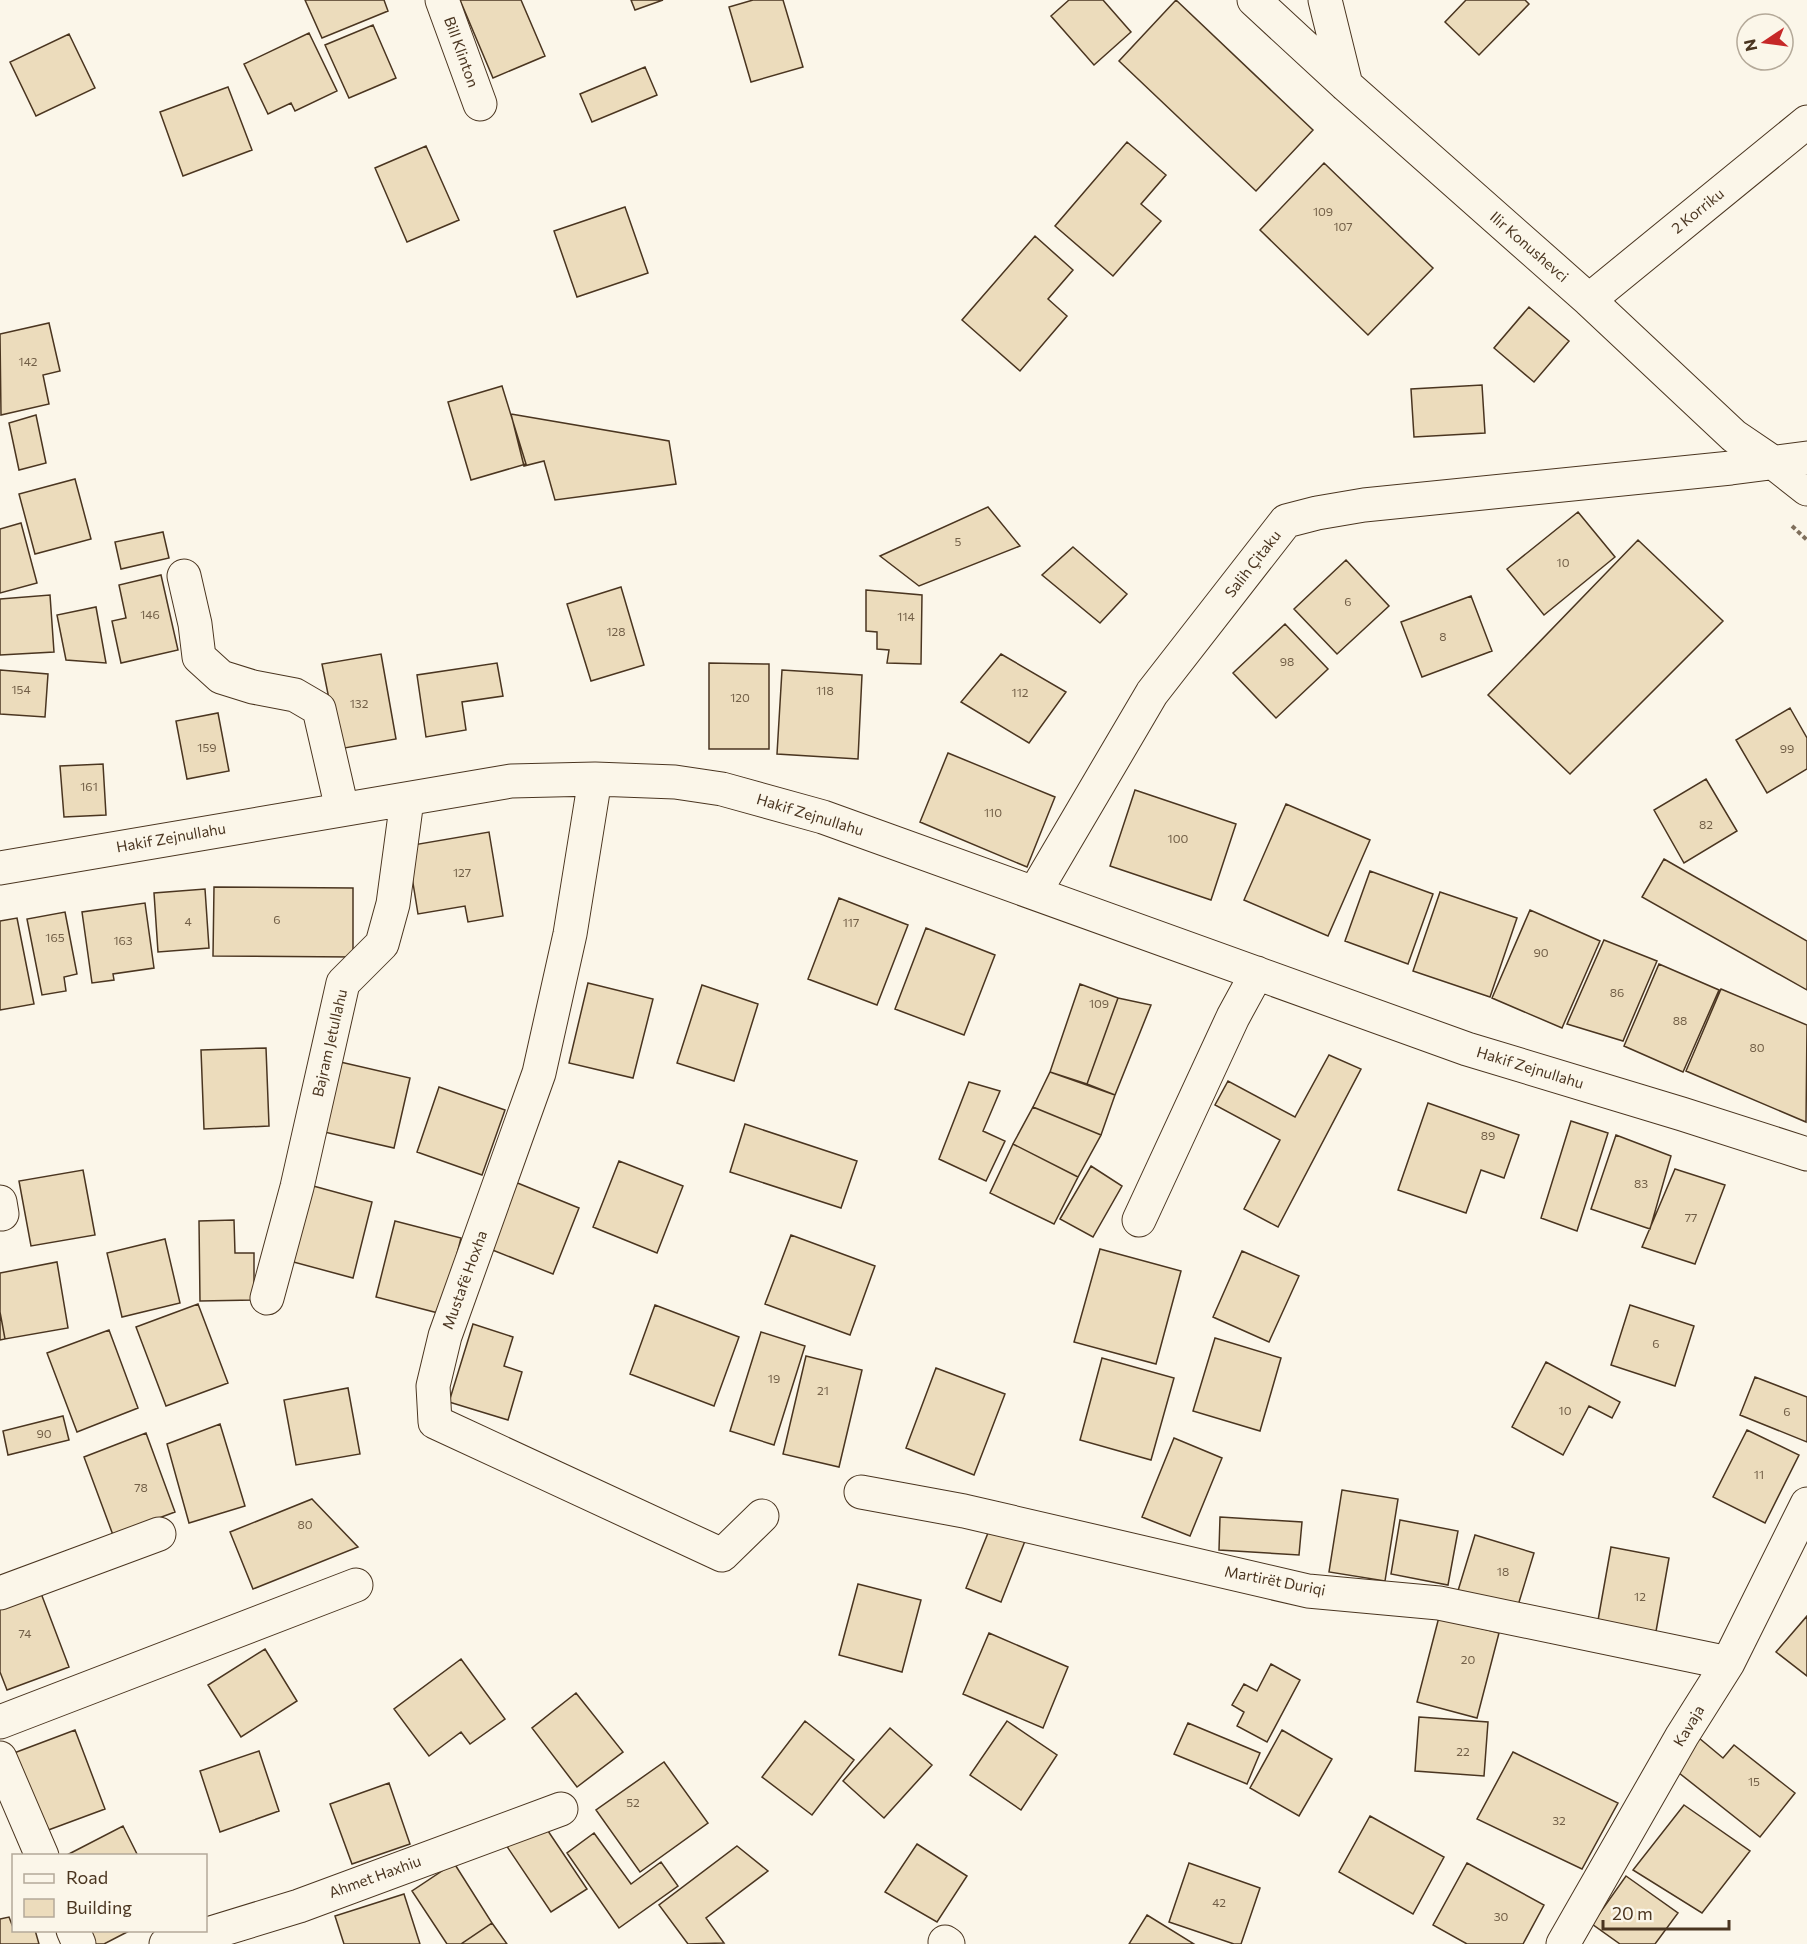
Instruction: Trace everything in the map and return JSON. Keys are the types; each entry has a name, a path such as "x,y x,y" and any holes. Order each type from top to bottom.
{"street":[{"name":"Bill Klinton","path":"442,0 480,104"},
{"name":"Ilir Konushevci","path":"1254,0 1346,85 1589,300 1734,436 1807,489"},
{"path":"1325,0 1346,85"},
{"name":"2 Korriku","path":"1589,300 1807,122"},
{"name":"Salih Çitaku","path":"1035,892 1152,693 1286,521 1364,505 1731,468 1807,458"},
{"path":"184,576 195,624 199,657 221,677 253,687 295,695 319,709 342,809"},
{"name":"Mustafë Hoxha","path":"595,780 570,934 539,1073 445,1336 433,1386 435,1422 722,1555 762,1516"},
{"name":"Hakif Zejnullahu","path":"0,868 511,781 675,782 722,789 823,817 1467,1049 1682,1113 1807,1154"},
{"name":"Bajram Jetullahu","path":"267,1298 297,1187 342,983 382,944 393,904 407,800"},
{"path":"1139,1220 1233,1017 1257,973"},
{"name":"Martirët Duriqi","path":"861,1492 964,1510 1308,1591 1439,1602 1728,1663"},
{"name":"Kavaja","path":"1563,1944 1682,1736 1728,1663 1807,1504"},
{"path":"0,1593 159,1534"},
{"path":"0,1722 356,1585"},
{"path":"0,1758 41,1854"},
{"name":"Ahmet Haxhiu","path":"181,1943 299,1906 561,1809"}],"building":[{"path":"305,0 384,0 388,11 322,38"},
{"path":"460,0 521,0 545,56 493,78"},
{"path":"631,0 663,0 635,10"},
{"path":"753,0 783,0 803,67 751,82 729,7"},
{"path":"1069,0 1103,0 1131,32 1094,65 1051,16"},
{"path":"1176,0 1313,130 1256,191 1119,61"},
{"path":"1466,0 1525,0 1529,4 1479,55 1445,22"},
{"path":"373,25 396,78 349,98 325,45"},
{"path":"309,33 337,91 295,111 291,103 268,114 244,64"},
{"path":"69,34 95,88 36,116 10,62"},
{"path":"645,67 657,95 592,122 580,94"},
{"path":"228,87 252,150 183,176 160,112"},
{"path":"1127,142 1166,175 1141,204 1161,221 1113,276 1055,226"},
{"path":"426,146 459,220 407,242 375,168"},
{"path":"1324,163 1433,268 1368,335 1260,230"},
{"path":"625,207 648,273 577,297 554,231"},
{"path":"1035,236 1073,270 1048,299 1067,316 1020,371 962,320"},
{"path":"1529,307 1569,341 1534,382 1494,348"},
{"path":"49,323 60,371 43,375 49,404 1,415 0,334"},
{"path":"1482,385 1485,433 1414,437 1411,389"},
{"path":"502,386 526,464 471,480 448,402"},
{"path":"511,414 669,441 676,484 555,500 544,461 524,466"},
{"path":"36,415 46,463 19,470 9,423"},
{"path":"75,479 91,539 35,554 19,494"},
{"path":"988,507 1020,546 919,586 880,556"},
{"path":"1578,512 1615,557 1544,615 1507,569"},
{"path":"21,523 37,583 0,593 0,529"},
{"path":"163,532 169,558 121,569 115,542"},
{"path":"1638,540 1723,621 1570,774 1488,695"},
{"path":"1073,547 1127,594 1100,623 1042,575"},
{"path":"1346,560 1389,606 1337,654 1294,609"},
{"path":"161,575 178,650 121,663 112,621 126,618 119,585"},
{"path":"621,587 644,665 591,681 567,604"},
{"path":"866,590 922,595 921,664 887,663 889,650 877,649 877,632 866,631"},
{"path":"50,595 54,652 0,655 0,599"},
{"path":"1471,596 1492,651 1422,677 1401,622"},
{"path":"96,607 106,663 66,660 57,615"},
{"path":"1285,624 1328,669 1276,718 1233,673"},
{"path":"381,654 396,739 339,749 322,664"},
{"path":"1001,654 1066,692 1029,743 961,702"},
{"path":"497,663 503,696 462,702 466,730 426,737 417,675"},
{"path":"709,663 769,664 769,749 709,749"},
{"path":"0,670 48,674 45,717 0,714"},
{"path":"782,670 862,675 858,759 777,754"},
{"path":"1790,708 1807,738 1807,769 1767,793 1736,740"},
{"path":"218,713 229,771 187,779 176,721"},
{"path":"948,753 1055,797 1027,867 920,822"},
{"path":"103,764 106,815 64,817 60,766"},
{"path":"1706,779 1737,831 1684,863 1654,810"},
{"path":"1135,790 1236,824 1211,900 1110,866"},
{"path":"1286,804 1370,840 1328,936 1244,900"},
{"path":"489,832 503,916 468,922 465,906 418,914 407,846"},
{"path":"1664,859 1807,941 1807,990 1642,897"},
{"path":"1370,871 1433,894 1408,964 1345,941"},
{"path":"214,887 353,888 353,957 213,956"},
{"path":"205,889 209,948 158,952 154,893"},
{"path":"1440,892 1517,918 1490,997 1413,971"},
{"path":"839,898 908,925 877,1005 808,979"},
{"path":"145,903 154,968 113,974 114,980 92,983 82,912"},
{"path":"1530,910 1600,941 1562,1028 1492,998"},
{"path":"65,912 77,974 64,977 66,991 42,995 27,919"},
{"path":"17,918 34,1004 0,1010 0,921"},
{"path":"926,928 995,955 964,1035 895,1009"},
{"path":"1604,940 1657,961 1623,1041 1567,1024"},
{"path":"1659,964 1719,990 1683,1072 1624,1046"},
{"path":"588,983 653,999 633,1078 569,1063"},
{"path":"1080,984 1118,998 1087,1084 1050,1072"},
{"path":"702,985 758,1004 734,1081 677,1063"},
{"path":"1721,989 1807,1025 1806,1122 1686,1071"},
{"path":"1118,998 1151,1005 1115,1095 1087,1084"},
{"path":"266,1048 269,1126 204,1129 201,1050"},
{"path":"1329,1055 1361,1069 1278,1227 1244,1209 1280,1140 1215,1105 1228,1081 1295,1117"},
{"path":"336,1061 410,1078 394,1148 320,1131"},
{"path":"1050,1072 1115,1095 1101,1135 1033,1107"},
{"path":"969,1082 1000,1091 983,1131 1005,1141 986,1181 939,1159"},
{"path":"439,1087 505,1110 482,1175 417,1152"},
{"path":"1428,1103 1519,1135 1504,1178 1481,1170 1466,1213 1398,1190"},
{"path":"1033,1107 1101,1135 1078,1177 1013,1144"},
{"path":"1571,1121 1608,1133 1577,1231 1541,1218"},
{"path":"745,1124 857,1161 841,1208 730,1172"},
{"path":"1616,1135 1671,1156 1650,1229 1591,1209"},
{"path":"1013,1144 1078,1177 1054,1224 990,1193"},
{"path":"619,1161 683,1186 657,1253 593,1227"},
{"path":"1091,1166 1122,1186 1093,1237 1060,1219"},
{"path":"1675,1169 1725,1185 1695,1264 1642,1247"},
{"path":"83,1170 95,1235 31,1246 19,1181"},
{"path":"515,1182 579,1208 553,1274 490,1249"},
{"path":"306,1184 372,1202 353,1278 286,1260"},
{"path":"234,1220 235,1253 254,1253 254,1300 200,1301 199,1221"},
{"path":"395,1221 461,1238 442,1314 376,1297"},
{"path":"791,1235 875,1266 850,1335 765,1304"},
{"path":"165,1239 180,1303 122,1317 107,1253"},
{"path":"1100,1249 1181,1271 1156,1364 1074,1342"},
{"path":"1242,1251 1299,1276 1269,1342 1213,1317"},
{"path":"57,1262 68,1328 5,1339 0,1312 0,1273"},
{"path":"198,1304 228,1383 166,1406 136,1327"},
{"path":"655,1305 739,1337 714,1406 630,1374"},
{"path":"1630,1305 1694,1326 1675,1386 1611,1365"},
{"path":"0,1312 5,1339 0,1340"},
{"path":"473,1324 513,1337 504,1366 522,1372 508,1420 449,1402"},
{"path":"109,1330 138,1408 77,1432 47,1353"},
{"path":"761,1332 805,1346 774,1445 730,1431"},
{"path":"1215,1338 1281,1358 1260,1431 1193,1411"},
{"path":"806,1356 862,1370 839,1467 783,1454"},
{"path":"1102,1358 1174,1378 1151,1460 1080,1440"},
{"path":"1546,1362 1620,1402 1612,1418 1589,1406 1563,1455 1512,1427"},
{"path":"936,1368 1005,1394 974,1475 906,1448"},
{"path":"1755,1377 1807,1397 1807,1442 1740,1415"},
{"path":"348,1388 360,1454 296,1465 284,1400"},
{"path":"63,1416 69,1440 8,1455 3,1431"},
{"path":"220,1424 245,1506 189,1523 167,1444"},
{"path":"1747,1430 1799,1455 1765,1523 1713,1497"},
{"path":"146,1433 175,1512 113,1535 84,1457"},
{"path":"1174,1438 1222,1458 1190,1536 1142,1517"},
{"path":"1342,1490 1398,1499 1385,1581 1329,1572"},
{"path":"312,1499 358,1547 253,1589 230,1532"},
{"path":"1220,1517 1302,1522 1299,1555 1219,1550"},
{"path":"1400,1520 1458,1531 1448,1585 1391,1574"},
{"path":"990,1528 1025,1541 1001,1602 966,1588"},
{"path":"1475,1535 1534,1553 1516,1612 1457,1594"},
{"path":"1611,1547 1669,1558 1655,1637 1597,1626"},
{"path":"858,1584 921,1600 902,1672 839,1655"},
{"path":"39,1588 69,1667 7,1690 0,1672 0,1603"},
{"path":"1807,1616 1807,1676 1776,1652"},
{"path":"1439,1617 1499,1633 1477,1718 1417,1702"},
{"path":"989,1633 1068,1667 1043,1728 963,1694"},
{"path":"265,1649 297,1701 241,1737 208,1685"},
{"path":"461,1659 505,1719 470,1744 461,1732 429,1756 394,1709"},
{"path":"1271,1664 1300,1680 1267,1742 1237,1726 1244,1712 1232,1705 1244,1684 1257,1691"},
{"path":"576,1693 623,1752 577,1787 532,1728"},
{"path":"1419,1717 1488,1722 1484,1776 1415,1771"},
{"path":"805,1721 854,1760 812,1815 762,1777"},
{"path":"1007,1721 1057,1755 1021,1810 970,1775"},
{"path":"1188,1723 1260,1753 1247,1784 1174,1754"},
{"path":"890,1728 932,1765 884,1818 843,1781"},
{"path":"75,1730 105,1809 43,1832 14,1753"},
{"path":"1282,1730 1332,1759 1299,1816 1250,1788"},
{"path":"1699,1738 1723,1758 1734,1745 1795,1793 1760,1837 1674,1769"},
{"path":"259,1751 279,1811 220,1832 200,1771"},
{"path":"1513,1752 1618,1803 1582,1869 1477,1819"},
{"path":"664,1762 708,1823 640,1872 596,1810"},
{"path":"389,1783 410,1844 352,1864 330,1804"},
{"path":"1684,1805 1750,1851 1702,1913 1633,1870"},
{"path":"1370,1816 1444,1857 1413,1914 1339,1872"},
{"path":"542,1822 587,1889 551,1912 506,1845"},
{"path":"123,1826 137,1854 69,1854"},
{"path":"594,1833 631,1884 661,1862 678,1886 619,1928 567,1853"},
{"path":"917,1844 967,1876 937,1922 885,1892"},
{"path":"737,1846 768,1871 706,1918 724,1943 688,1944 659,1905"},
{"path":"454,1863 492,1923 461,1944 447,1944 412,1891"},
{"path":"1189,1863 1260,1888 1241,1944 1234,1944 1169,1922"},
{"path":"1467,1863 1544,1905 1523,1944 1467,1944 1433,1925"},
{"path":"1626,1876 1678,1913 1655,1944 1620,1944 1592,1924"},
{"path":"404,1894 420,1944 344,1944 335,1916"},
{"path":"1147,1915 1194,1944 1129,1944"},
{"path":"9,1917 12,1932 36,1932 39,1944 0,1944 0,1919"},
{"path":"492,1923 507,1944 461,1944"},
{"path":"87,1932 127,1932 104,1944 92,1944"}]}
